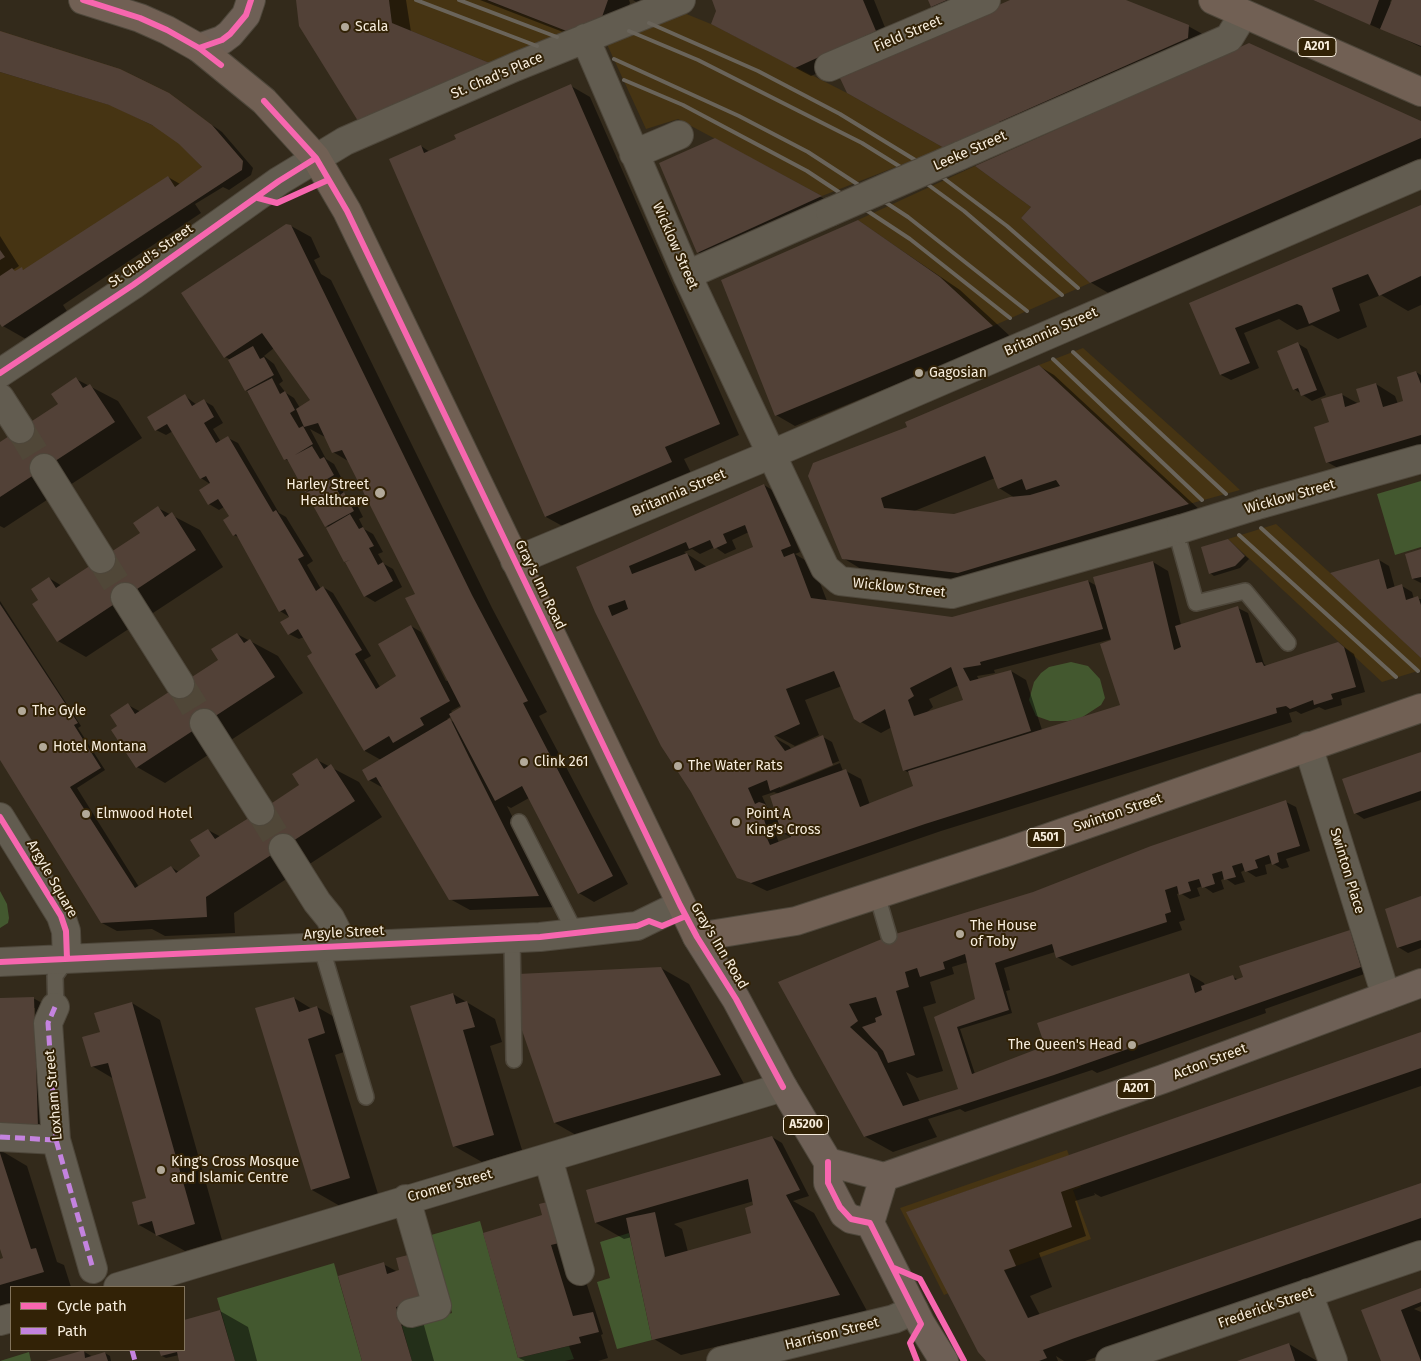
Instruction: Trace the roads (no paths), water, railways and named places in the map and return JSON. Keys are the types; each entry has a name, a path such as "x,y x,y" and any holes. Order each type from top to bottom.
{"highway":[{"name":"Gray's Inn Road","path":"83,0 140,18 168,30 199,48 264,101 316,158 347,212 697,937"},
{"name":"A201","path":"1213,0 1243,15 1421,92"},
{"name":"Swinton Street","path":"697,937 796,921 1016,849 1421,708"}],"main road":[{"path":"199,48 222,40 230,34 246,15 251,0"},
{"name":"Gray's Inn Road","path":"697,937 736,999 783,1087 828,1162"},
{"name":"Acton Street","path":"884,1177 1163,1079 1421,983"},
{"path":"828,1162 884,1177 870,1223 914,1310 944,1361"},
{"name":"A5200","path":"828,1162 828,1183 844,1214 851,1219 870,1223"}],"street":[{"name":"St. Chad's Place","path":"316,158 345,142 585,38 681,0"},
{"name":"Field Street","path":"829,67 986,0"},
{"name":"Leeke Street","path":"687,275 1228,38 1243,15"},
{"name":"Wicklow Street","path":"585,38 687,275 825,568 840,581 952,594 1421,459"},
{"path":"634,154 679,135"},
{"name":"St Chad's Street","path":"0,373 133,285 164,261 279,181 316,158"},
{"name":"Britannia Street","path":"515,561 772,454 1421,174"},
{"path":"0,398 20,429"},
{"path":"44,468 101,559"},
{"path":"125,597 180,684"},
{"path":"204,723 260,811"},
{"name":"Swinton Place","path":"1308,746 1386,996"},
{"name":"Argyle Square","path":"0,817 61,916 66,931 67,959"},
{"path":"283,848 317,902 330,918 332,946"},
{"name":"Argyle Street","path":"0,962 576,934 637,926 680,905"},
{"name":"Loxham Street","path":"55,1007 48,1023 56,1140 93,1269"},
{"name":"Cromer Street","path":"121,1286 783,1087"},
{"path":"0,1137 56,1140"},
{"path":"548,1158 580,1271"},
{"path":"406,1199 436,1306 411,1313"},
{"name":"Frederick Street","path":"1110,1361 1421,1255"},
{"path":"1308,1294 1333,1361"},
{"name":"Harrison Street","path":"720,1361 894,1319 914,1310"}],"lane":[{"path":"1178,530 1196,603 1245,591 1288,643"},
{"path":"518,822 576,934"},
{"path":"876,894 888,936"},
{"path":"512,937 514,1060"},
{"path":"332,946 366,1096"},
{"name":"Loxham Street","path":"58,1036 55,1007 55,976 67,959"}],"tunnel":[{"path":"20,429 44,468"},
{"path":"101,559 125,597"},
{"path":"180,684 204,723"},
{"path":"260,811 283,848"}],"railway":[{"path":"416,0 537,46"},
{"path":"459,0 557,37"},
{"path":"649,23 758,71 840,114 938,174 1007,226 1078,288"},
{"path":"629,31 698,60 862,143 923,181 964,211 1062,295"},
{"path":"614,59 739,116 808,152 908,217 1027,311"},
{"path":"624,80 683,105 807,171 910,239 1010,318"},
{"path":"1073,352 1226,494"},
{"path":"1053,359 1202,500"},
{"path":"1261,528 1418,671"},
{"path":"1239,535 1396,677"}],"place":[{"name":"Scala","path":"345,27"},
{"name":"Gagosian","path":"919,373"},
{"name":"Harley Street Healthcare","path":"380,493"},
{"name":"The Gyle","path":"22,711"},
{"name":"Hotel Montana","path":"43,747"},
{"name":"Clink 261","path":"524,762"},
{"name":"The Water Rats","path":"678,766"},
{"name":"Elmwood Hotel","path":"86,814"},
{"name":"Point A King's Cross","path":"736,822"},
{"name":"The House of Toby","path":"960,934"},
{"name":"The Queen's Head","path":"1132,1045"},
{"name":"King's Cross Mosque and Islamic Centre","path":"161,1170"}]}
